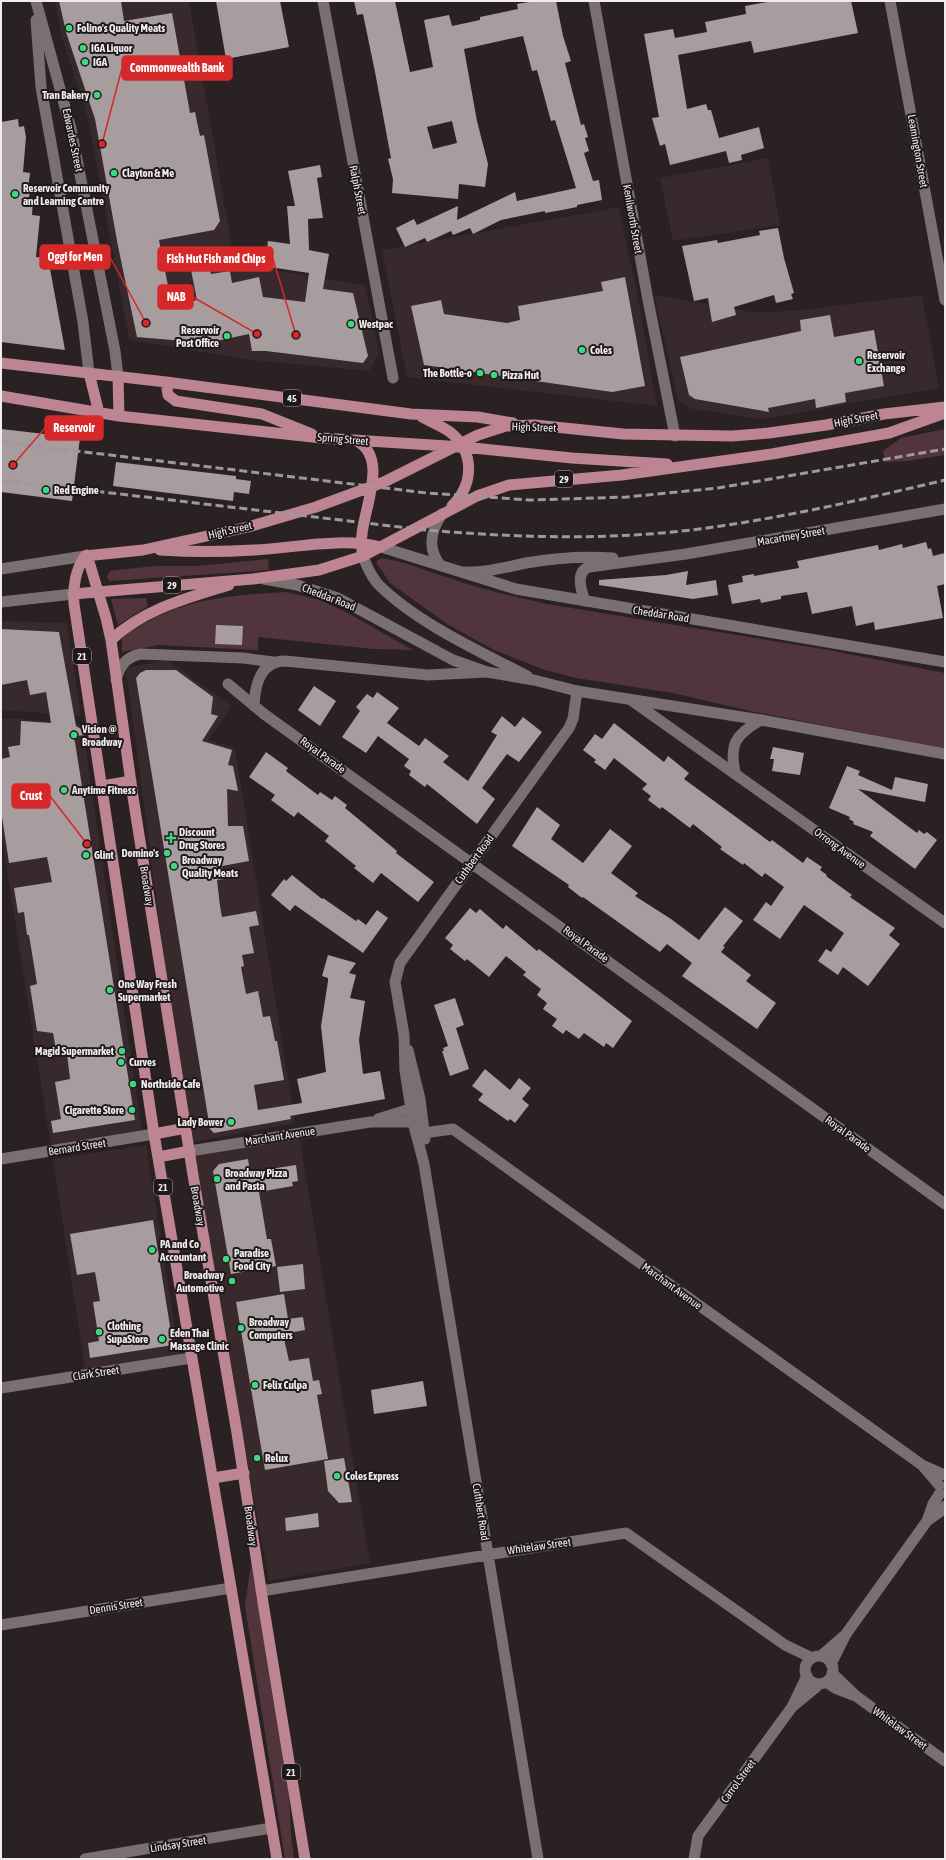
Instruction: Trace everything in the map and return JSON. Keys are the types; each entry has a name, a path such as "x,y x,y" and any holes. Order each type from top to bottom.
{"main road":[{"name":"45","path":"1,363 118,376 418,415 478,417 535,425"},
{"path":"89,373 99,413"},
{"path":"118,376 119,416"},
{"path":"166,382 168,395 176,401 262,414 322,438"},
{"name":"Spring Street","path":"1,396 119,416 322,438 459,446 572,458 687,465"},
{"name":"High Street","path":"143,550 263,523 316,507 372,487 495,429 535,425 611,433 675,436 732,436 769,433 826,425 884,414 945,407"},
{"name":"High Street","path":"73,594 250,579 319,570 363,556 482,494 509,485 616,475 757,457 889,433 945,413"},
{"path":"418,415 448,431 459,446 469,464 467,483 462,495 444,513"},
{"name":"Cheddar Road","path":"357,441 365,446 372,461 372,487 362,531 361,543 363,556"},
{"name":"High Street","path":"86,555 143,550 219,552 321,544 361,543 381,547"},
{"name":"Broadway","path":"86,555 111,640 131,781 186,1128 244,1473 261,1592 305,1859"},
{"name":"21","path":"86,555 75,576 73,594 154,1134 277,1859"},
{"path":"111,640 129,625 157,609 250,579"},
{"path":"102,786 131,781"},
{"path":"154,1134 186,1128"},
{"path":"158,1157 190,1151"},
{"path":"213,1478 244,1473"}],"street":[{"name":"Edwardes Street","path":"35,1 41,87 83,322 89,373"},
{"name":"Edwardes Street","path":"35,1 71,129 115,351 118,376"},
{"name":"Ralph Street","path":"323,1 393,378"},
{"name":"Kenilworth Street","path":"594,1 647,294 675,436"},
{"name":"Leamington Street","path":"890,1 945,300"},
{"name":"Macartney Street","path":"585,601 580,583 584,569 637,559 686,554 945,509"},
{"path":"441,566 434,556 431,544 434,528 444,513"},
{"name":"Cheddar Road","path":"381,547 516,589 945,662"},
{"name":"High Street","path":"1,569 86,555"},
{"name":"Cheddar Road","path":"363,556 377,582 405,605 444,632 534,680"},
{"name":"Macartney Street","path":"464,572 486,571 527,563 568,558 637,559"},
{"name":"Cheddar Road","path":"250,579 291,584 338,598 453,660 487,672 631,700 761,720 945,754"},
{"name":"High Street","path":"1,602 73,594"},
{"name":"Cheddar Road","path":"116,680 120,667 125,661 132,656 141,654 244,658 273,662 285,661 428,675 487,672"},
{"path":"254,706 257,680 273,662"},
{"name":"Royal Parade","path":"228,684 254,706 945,1204"},
{"name":"Cuthbert Road","path":"420,1133 413,1122 405,1071 404,1035 396,982 400,963 569,728 573,715 577,690"},
{"name":"Orrong Avenue","path":"631,700 735,772 945,923"},
{"path":"735,772 732,751 735,742 740,734 761,720"},
{"name":"Cuthbert Road","path":"404,1035 414,1068 422,1114 420,1133 424,1164 538,1859"},
{"path":"410,1109 422,1114 413,1122"},
{"name":"Marchant Avenue","path":"190,1151 370,1122 410,1109"},
{"name":"Marchant Avenue","path":"370,1122 413,1122"},
{"name":"Marchant Avenue","path":"420,1133 453,1129 922,1465 943,1486"},
{"name":"Bernard Street","path":"1,1159 154,1134"},
{"name":"Clark Street","path":"1,1388 191,1358"},
{"name":"Carrol Street","path":"792,1707 827,1676 846,1634 927,1521 933,1504 943,1486"},
{"name":"Carrol Street","path":"927,1521 945,1506"},
{"name":"Whitelaw Street","path":"261,1592 488,1554 626,1533 811,1664"},
{"name":"Dennis Street","path":"1,1625 231,1588"},
{"name":"Carrol Street","path":"694,1859 698,1836 792,1707 811,1664 846,1634"},
{"path":"826,1659 827,1676 815,1684 811,1664 826,1659"},
{"name":"Whitelaw Street","path":"827,1676 945,1761"},
{"name":"Lindsay Street","path":"85,1859 272,1828"}],"shaded area":[{"path":"55,1 189,1 235,264 365,285 379,354 369,371 252,360 129,340 88,118 61,35"},
{"path":"768,158 780,225 673,241 660,178"},
{"path":"619,207 638,298 657,406 407,377 382,250"},
{"path":"654,295 752,312 792,311 922,295 939,388 762,419 692,409 678,400"},
{"path":"945,429 945,455 907,461 885,462 883,451 901,438"},
{"path":"381,558 407,564 510,596 547,604 828,650 945,673 945,749 750,711 673,693 576,678 545,670 494,650 447,624 390,583 376,562"},
{"path":"268,559 269,570 109,581 107,577 110,571 116,570 157,566 198,566"},
{"path":"286,592 320,600 346,612 413,650 373,649 258,637 258,650 159,645 122,652 122,639 127,633 181,607 198,602 232,596"},
{"path":"146,598 148,606 118,625 111,599"},
{"path":"1,621 67,623 81,716 1,710"},
{"path":"167,660 232,706 208,740 235,748 295,1123 188,1143 126,668"},
{"path":"1,719 82,724 142,1132 51,1147 1,833"},
{"path":"299,1135 370,1563 269,1581 190,1151"},
{"path":"146,1145 180,1359 86,1375 53,1159"},
{"path":"251,1564 289,1793 294,1859 285,1859 245,1606"}],"building":[{"path":"59,1 121,1 124,21 172,13 190,113 195,112 200,136 204,135 220,221 214,230 159,240 172,306 197,300 191,270 209,267 211,274 230,271 232,283 259,277 263,297 305,302 309,273 270,267 271,257 266,256 268,241 290,244 287,206 295,206 288,171 320,165 322,177 317,178 323,218 308,219 309,250 329,254 323,289 353,293 368,356 363,363 266,351 252,351 249,334 207,343 137,337 118,246 95,119 66,32"},
{"path":"216,1 280,1 289,47 226,59"},
{"path":"354,1 395,1 410,72 433,67 424,20 449,15 452,26 480,20 480,17 518,9 517,4 535,1 556,1 563,36 571,61 565,63 581,125 584,124 588,137 585,138 589,151 584,153 593,181 599,180 602,200 577,205 577,207 562,210 545,213 545,211 501,220 473,234 470,228 453,235 451,231 427,242 425,238 405,247 396,228 414,219 417,225 458,206 457,220 515,192 517,201 576,188 555,120 551,121 537,70 532,71 523,36 464,49 477,121 488,164 485,187 459,184 458,199 392,193 393,179 388,159 391,158 375,72 363,14 357,15","holes":["452,121 457,143 433,149 427,127"]},
{"path":"773,1 851,1 858,33 754,53 751,41 678,55 687,109 706,104 708,110 711,110 719,138 759,127 764,148 741,155 742,160 729,163 726,151 670,165 665,144 660,146 652,118 659,117 644,34 673,29 675,38 707,32 705,22 746,14 745,6"},
{"path":"18,119 19,127 24,126 26,137 23,172 30,173 28,190 30,190 29,198 33,199 32,215 40,216 36,257 48,258 65,350 1,342 1,122"},
{"path":"778,228 784,258 794,293 791,294 793,299 776,303 774,295 734,307 736,315 712,322 708,298 694,301 682,246 717,240 718,243 760,235 759,231"},
{"name":"Coles","path":"625,277 645,386 612,392 424,365 411,306 441,300 444,314 507,323 520,320 518,306 603,291 601,282"},
{"path":"830,315 834,337 874,330 884,386 845,393 846,402 816,408 815,399 768,408 769,412 695,399 689,395 680,357 801,331 800,320"},
{"path":"1,429 80,438 72,501 1,492"},
{"path":"116,462 236,476 236,479 251,481 249,494 234,492 233,501 113,486"},
{"path":"926,542 928,549 931,548 933,556 945,553 945,584 937,586 943,618 875,630 874,622 856,626 852,606 812,614 807,592 781,596 781,599 761,603 760,599 732,604 728,585 743,582 742,576 754,574 754,576 799,568 797,561 878,545 879,550 902,544 903,548"},
{"path":"688,571 686,585 716,580 718,595 693,599 599,585 599,580 666,575"},
{"path":"216,625 243,626 242,645 215,644"},
{"path":"1,629 59,632 76,726 86,732 87,735 74,736 135,1120 53,1133 51,1121 61,1119 55,1082 70,1079 67,1054 57,1055 53,1033 37,1031 30,986 37,984 24,912 18,913 14,888 52,882 47,857 9,863 1,810 1,759 10,757 8,747 20,745 21,721 51,723 46,692 30,695 27,680 1,685"},
{"path":"146,670 176,670 213,697 211,714 218,716 202,741 232,750 228,765 233,766 238,791 227,789 228,826 243,826 249,861 222,866 224,879 217,880 220,906 222,917 256,911 259,925 249,927 254,953 242,955 244,966 241,967 246,994 258,991 263,1017 270,1016 275,1041 277,1041 284,1080 254,1085 258,1110 302,1103 297,1079 326,1072 321,1026 328,981 328,978 322,976 328,955 356,963 349,973 356,975 350,998 365,1001 359,1040 363,1074 380,1071 385,1099 290,1116 291,1119 214,1133 210,1129 136,678 140,673"},
{"path":"314,686 336,701 320,726 298,710"},
{"path":"377,692 399,708 387,723 419,746 425,738 449,756 443,762 468,781 497,735 491,732 502,716 515,727 523,717 542,732 519,762 507,754 482,788 495,799 477,824 427,784 425,787 409,775 411,771 404,766 409,759 378,736 366,753 342,737 360,711 356,707 367,694 373,698"},
{"path":"614,723 664,762 668,756 689,773 684,779 770,842 772,840 803,863 807,857 822,867 820,870 852,895 850,897 895,928 889,935 900,944 868,986 843,967 838,975 818,961 826,949 831,952 844,933 804,905 780,939 753,920 766,902 771,906 784,887 765,873 762,877 744,863 743,865 720,849 722,847 693,824 690,828 662,807 660,809 648,800 651,796 642,789 647,784 614,758 605,770 594,762 596,760 583,750 595,734 602,739"},
{"path":"773,747 804,753 800,775 772,771 774,759 770,759"},
{"path":"266,752 288,768 286,771 318,795 320,792 332,800 335,796 347,805 345,808 397,851 396,853 434,882 418,902 381,873 373,883 354,868 356,866 325,841 329,836 298,812 294,817 271,800 275,795 249,777"},
{"path":"847,766 860,771 858,775 892,790 895,777 928,784 925,802 858,789 917,833 919,830 924,834 927,832 937,840 915,869 870,836 873,832 853,824 854,822 849,819 850,817 829,808"},
{"path":"537,807 560,825 551,839 583,863 610,829 632,846 611,873 638,893 635,896 671,919 699,940 725,907 743,921 723,946 725,947 721,952 751,975 746,981 776,1003 757,1029 682,976 692,963 667,944 660,952 583,897 582,898 568,887 569,885 512,846"},
{"path":"292,875 322,899 323,898 356,921 358,919 366,925 377,910 388,918 363,953 295,905 290,911 271,895 284,879 286,881"},
{"path":"470,908 476,913 480,909 503,929 506,925 537,951 539,949 632,1021 613,1048 606,1043 604,1047 584,1033 579,1039 566,1030 563,1034 552,1026 557,1019 543,1009 547,1003 537,995 541,989 523,975 526,972 506,956 489,977 467,959 465,961 450,949 453,945 445,938"},
{"path":"455,998 464,1025 456,1028 469,1069 450,1076 442,1051 444,1051 443,1048 448,1046 434,1005"},
{"path":"485,1069 510,1090 519,1078 531,1088 522,1099 529,1105 515,1123 510,1119 508,1121 478,1100 483,1094 472,1086"},
{"path":"248,1159 250,1172 296,1165 298,1181 292,1182 293,1186 259,1192 267,1239 271,1239 276,1266 231,1274 213,1171 219,1164"},
{"path":"153,1220 173,1345 90,1358 88,1343 99,1341 93,1302 100,1301 95,1272 77,1275 70,1234"},
{"path":"303,1264 305,1289 280,1292 277,1267"},
{"path":"284,1294 288,1319 303,1317 305,1330 283,1334 289,1361 309,1358 313,1381 319,1380 322,1394 317,1395 328,1459 265,1470 236,1302"},
{"path":"423,1381 427,1406 374,1414 371,1390"},
{"name":"Coles Express","path":"344,1458 352,1502 339,1503 328,1491 324,1461"},
{"path":"318,1513 319,1527 286,1531 285,1518"}],"railway":[{"path":"1,442 427,493 530,500 627,497 718,488 945,449"},
{"path":"1,480 425,530 497,535 570,537 642,534 743,523 859,500 945,480"}],"place":[{"name":"Folino's Quality Meats","path":"69,28"},
{"name":"IGA Liquor","path":"83,48"},
{"name":"IGA","path":"85,62"},
{"name":"Tran Bakery","path":"97,95"},
{"name":"Commonwealth Bank","path":"102,144"},
{"name":"Clayton & Me","path":"114,173"},
{"name":"Reservoir Community and Learning Centre","path":"15,194"},
{"name":"Oggi for Men","path":"146,323"},
{"name":"Westpac","path":"351,324"},
{"name":"NAB","path":"257,334"},
{"name":"Fish Hut Fish and Chips","path":"296,335"},
{"name":"Reservoir Post Office","path":"227,336"},
{"name":"Coles","path":"582,350"},
{"name":"Reservoir Exchange","path":"859,361"},
{"name":"The Bottle-o","path":"480,373"},
{"name":"Pizza Hut","path":"494,375"},
{"name":"Reservoir","path":"13,465"},
{"name":"Red Engine","path":"46,490"},
{"name":"Vision @ Broadway","path":"74,735"},
{"name":"Anytime Fitness","path":"64,790"},
{"name":"Discount Drug Stores","path":"171,838"},
{"name":"Crust","path":"87,844"},
{"name":"Domino's","path":"167,853"},
{"name":"Glint","path":"86,855"},
{"name":"Broadway Quality Meats","path":"174,866"},
{"name":"One Way Fresh Supermarket","path":"110,990"},
{"name":"Magid Supermarket","path":"122,1051"},
{"name":"Curves","path":"121,1062"},
{"name":"Northside Cafe","path":"133,1084"},
{"name":"Cigarette Store","path":"132,1110"},
{"name":"Lady Bower","path":"231,1122"},
{"name":"Broadway Pizza and Pasta","path":"217,1179"},
{"name":"PA and Co Accountant","path":"152,1250"},
{"name":"Paradise Food City","path":"226,1259"},
{"name":"Broadway Automotive","path":"232,1281"},
{"name":"Broadway Computers","path":"241,1328"},
{"name":"Clothing SupaStore","path":"99,1332"},
{"name":"Eden Thai Massage Clinic","path":"162,1339"},
{"name":"Felix Culpa","path":"255,1385"},
{"name":"Relux","path":"257,1458"},
{"name":"Coles Express","path":"337,1476"}]}
